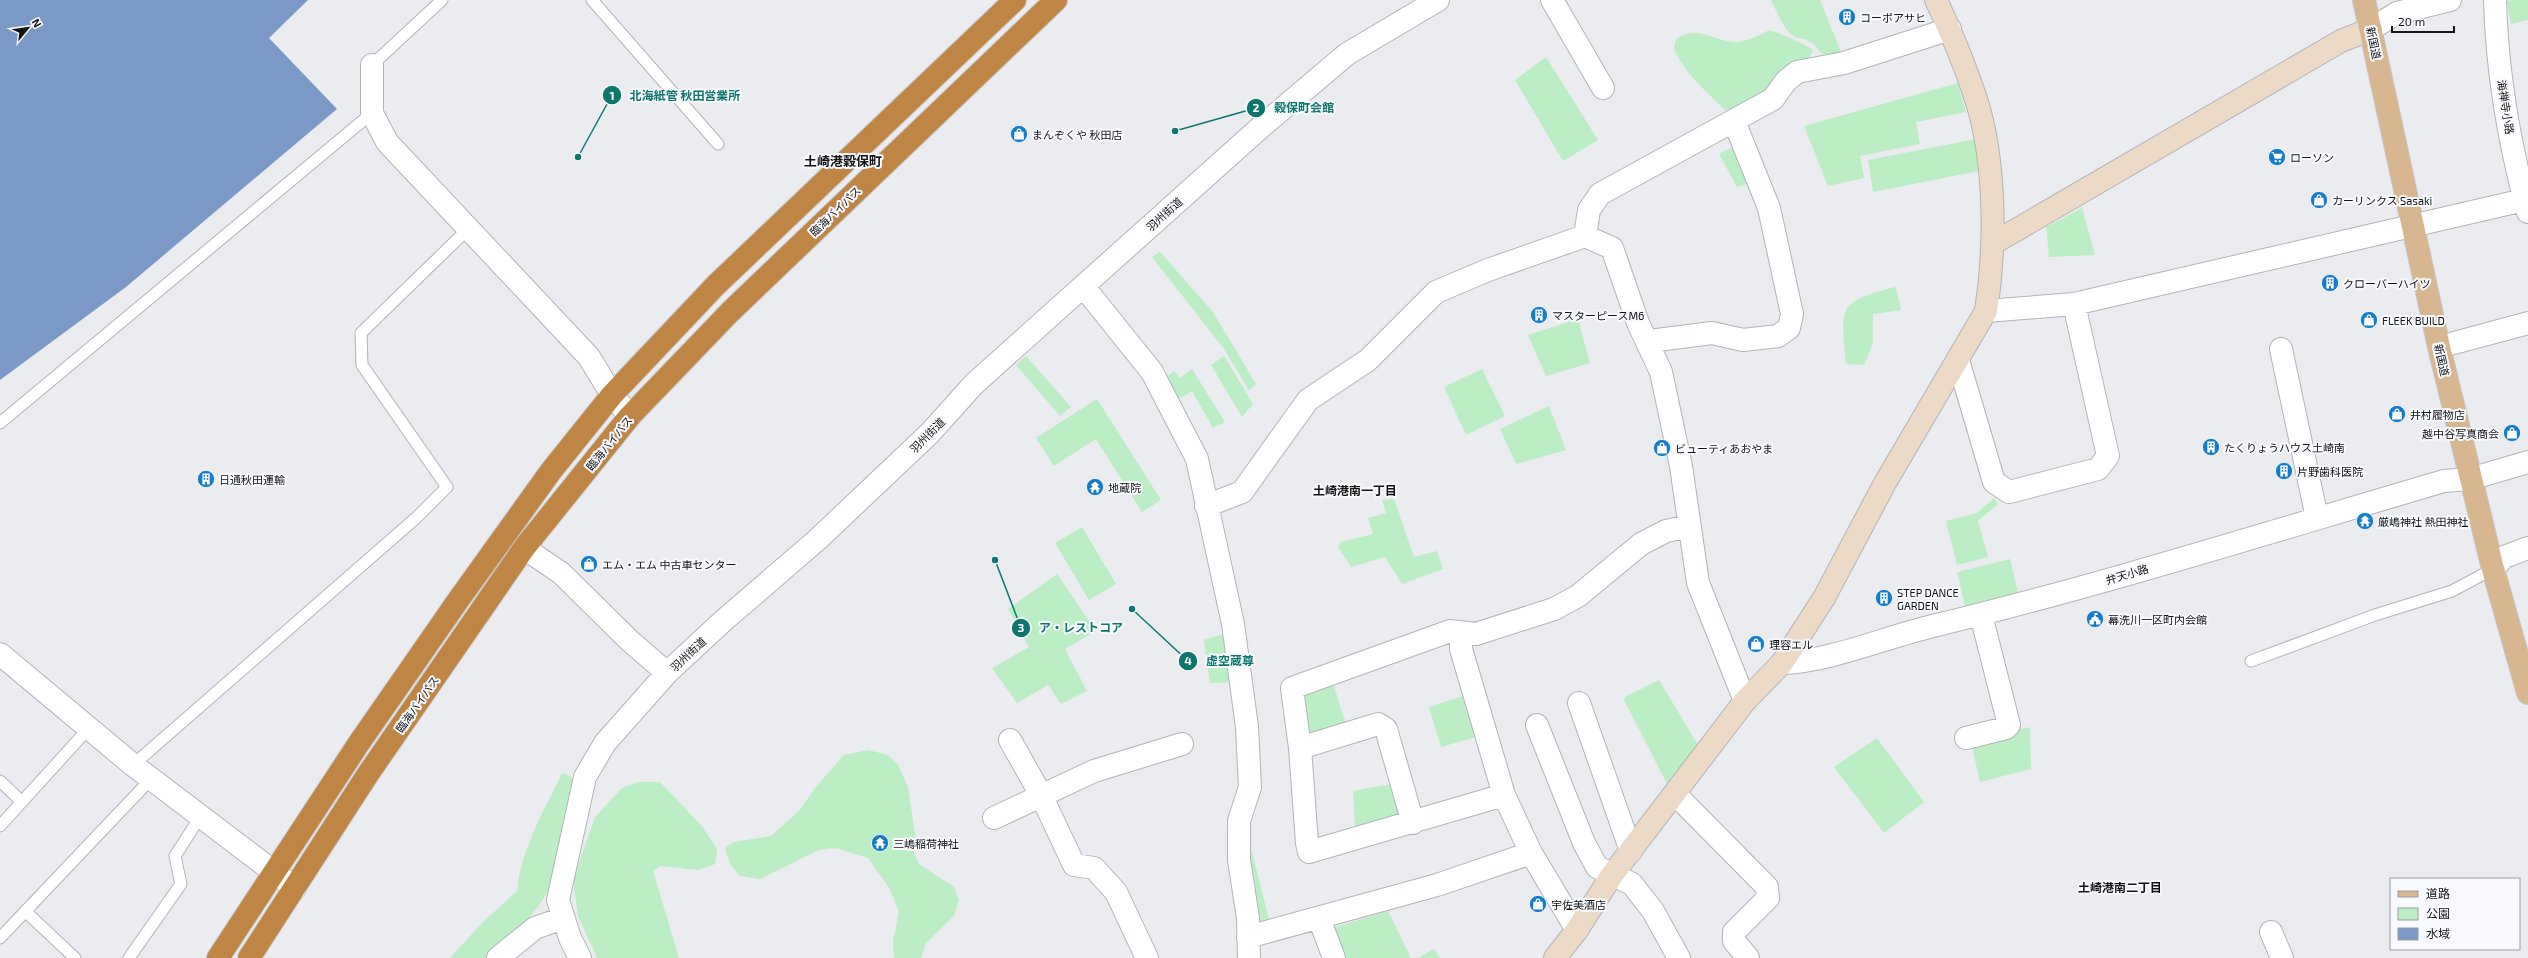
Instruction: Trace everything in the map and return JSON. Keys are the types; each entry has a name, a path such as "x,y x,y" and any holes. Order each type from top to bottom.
{"highway":[{"path":"218,958 459,598 550,471 612,395 716,285 1015,0"},
{"name":"臨海バイパス","path":"248,958 368,774 524,548 630,416 730,312 1056,0"}],"main road":[{"name":"新国道","path":"2364,0 2439,347 2470,478 2493,569 2528,693"}],"street":[{"path":"1552,0 1603,88"},
{"path":"1555,958 1577,930 1612,875 1745,701 1782,663 1824,598 1885,483 1986,311 1991,278 1992,244 1990,166 1976,100 1950,29 1936,0"},
{"path":"1992,244 2341,41 2371,29 2397,13 2450,0"},
{"name":"海禅寺小路","path":"2495,0 2496,45 2508,128 2526,206"},
{"name":"羽州街道","path":"580,958 558,900 585,777 605,743 667,673 723,621 817,540 930,433 974,384 1346,54 1425,3"},
{"path":"1585,236 1589,210 1600,194 1773,99 1786,81 1797,72 1844,63 1950,29"},
{"path":"372,65 372,113 387,142 589,357 612,395 630,416"},
{"path":"1649,341 1712,333 1744,340 1778,336 1789,328 1792,314 1769,208 1734,121"},
{"path":"1986,311 2074,304 2413,225 2526,206"},
{"path":"1206,506 1242,492 1308,400 1368,360 1436,292 1488,270 1585,236 1612,248 1638,323 1649,341 1661,372 1681,466 1698,583 1745,701"},
{"path":"1083,286 1156,378 1197,459 1206,506 1233,624 1247,727 1250,787 1239,821 1239,860 1249,948 1320,918 1436,885 1531,853"},
{"path":"1958,360 1994,482 2009,492 2098,469 2108,456 2074,304"},
{"path":"2439,347 2528,323"},
{"path":"2281,349 2317,518"},
{"name":"弁天小路","path":"1782,663 1805,662 1888,637 2026,604 2444,481 2470,478 2528,462"},
{"path":"1504,795 1413,823 1309,852 1307,843 1300,748 1292,688 1450,631 1461,634 1476,634 1554,609 1578,596 1641,544 1666,531 1689,526"},
{"path":"524,548 561,573 630,641 667,673"},
{"path":"2493,569 2504,557 2528,548"},
{"path":"1966,738 2006,728 2009,725 1981,615"},
{"path":"1461,634 1461,648 1504,795 1531,853 1577,930"},
{"path":"0,654 133,765 200,817 242,846 274,873 295,888"},
{"path":"1579,703 1631,851"},
{"path":"1300,748 1378,724 1386,729 1413,823"},
{"path":"1537,725 1584,843 1597,867 1632,884 1653,911 1679,958"},
{"path":"1010,740 1040,795 1074,865 1094,868 1116,892 1147,958"},
{"path":"994,818 1040,795 1094,771 1182,744"},
{"path":"1675,794 1767,887 1768,898 1734,932 1734,941 1748,958"},
{"path":"498,958 535,928 564,918"},
{"path":"1320,918 1334,958"},
{"path":"2270,932 2282,958"}],"lane":[{"path":"372,65 442,0"},
{"path":"592,0 718,144"},
{"path":"0,423 372,113"},
{"path":"133,765 416,518 447,487 362,365 361,333 468,229"},
{"path":"2251,661 2375,615 2452,591 2493,569"},
{"path":"0,826 89,728"},
{"path":"0,938 151,779"},
{"path":"0,782 22,802"},
{"path":"129,958 181,884 175,856 200,817"},
{"path":"25,911 75,958"}],"green space":[{"path":"1771,0 1820,0 1842,54 1823,54 1806,39 1796,38 1787,30"},
{"path":"2528,0 2528,20 2511,24 2507,1"},
{"path":"1770,30 1800,42 1813,50 1810,57 1802,60 1785,73 1765,95 1757,101 1738,109 1725,110 1690,74 1674,49 1676,39 1692,33 1705,34 1726,41 1738,42"},
{"path":"1546,57 1598,140 1563,161 1515,80"},
{"path":"1958,83 1966,112 1916,122 1920,144 1860,156 1864,178 1828,186 1804,126"},
{"path":"1976,139 1979,171 1873,192 1868,160"},
{"path":"1735,146 1751,183 1737,187 1719,154"},
{"path":"2082,208 2095,255 2049,257 2046,227"},
{"path":"1160,252 1213,312 1256,384 1249,390 1224,349 1152,257"},
{"path":"1896,287 1901,310 1873,314 1873,344 1864,365 1846,364 1843,330 1847,310 1852,303 1862,297"},
{"path":"1578,319 1590,363 1546,376 1528,335"},
{"path":"1026,356 1071,407 1060,416 1016,365"},
{"path":"1224,356 1253,404 1242,417 1211,365"},
{"path":"1192,369 1225,422 1213,428 1192,391 1175,401 1162,381 1174,371 1180,378"},
{"path":"1482,369 1505,416 1466,435 1444,387"},
{"path":"1097,399 1161,500 1142,512 1096,439 1054,466 1036,438"},
{"path":"1549,406 1566,450 1516,464 1500,429"},
{"path":"1994,498 1998,504 1978,521 1988,557 1957,565 1946,521 1977,513"},
{"path":"1394,499 1414,557 1437,551 1443,569 1402,584 1385,557 1351,567 1338,547 1341,542 1373,534 1368,518 1386,513 1382,500"},
{"path":"1082,527 1116,584 1089,600 1055,543"},
{"path":"2010,559 2018,593 1965,606 1957,572"},
{"path":"1057,574 1096,631 1065,649 1087,691 1061,704 1048,685 1017,703 992,668 1029,647 1008,609"},
{"path":"1227,633 1232,682 1210,683 1204,640"},
{"path":"1659,680 1699,747 1672,783 1667,784 1623,698"},
{"path":"1333,683 1346,725 1307,739 1303,692"},
{"path":"1466,695 1476,737 1441,747 1429,707"},
{"path":"2030,727 2031,769 1980,782 1971,742"},
{"path":"1877,738 1924,802 1884,833 1834,767"},
{"path":"868,750 888,755 898,765 908,787 915,833 914,854 919,864 954,887 959,900 954,916 926,943 921,958 894,958 893,941 899,912 890,889 868,858 836,848 819,850 760,879 740,876 730,864 725,848 734,842 771,836 800,810 814,789 844,755"},
{"path":"562,773 571,777 575,784 550,886 545,897 522,925 485,958 450,958 482,923 517,891 519,875 528,845"},
{"path":"638,782 660,782 702,826 717,849 715,864 698,870 660,866 653,871 679,958 597,958 578,916 573,880 595,817 622,788"},
{"path":"1392,784 1403,819 1355,829 1353,791"},
{"path":"1245,852 1252,852 1270,923 1256,925"},
{"path":"1388,911 1411,958 1342,958 1333,930 1336,927"},
{"path":"1434,949 1440,958 1418,958"}],"water":[{"path":"0,0 308,0 269,38 337,109 126,287 0,380"}],"place":[{"name":"コーポアサヒ","path":"1847,17"},
{"name":"穀保町会館","path":"1175,131"},
{"name":"まんぞくや 秋田店","path":"1019,134"},
{"name":"北海紙管 秋田営業所","path":"578,157"},
{"name":"ローソン","path":"2277,157"},
{"name":"カーリンクス Sasaki","path":"2319,200"},
{"name":"クローバーハイツ","path":"2330,283"},
{"name":"マスターピースM6","path":"1539,315"},
{"name":"FLEEK BUILD","path":"2369,320"},
{"name":"井村履物店","path":"2397,414"},
{"name":"越中谷写真商会","path":"2512,433"},
{"name":"たくりょうハウス土崎南","path":"2211,447"},
{"name":"ビューティあおやま","path":"1662,448"},
{"name":"片野歯科医院","path":"2284,471"},
{"name":"日通秋田運輸","path":"206,479"},
{"name":"地蔵院","path":"1095,487"},
{"name":"厳嶋神社 熱田神社","path":"2365,521"},
{"name":"ア・レストコア","path":"995,560"},
{"name":"エム・エム 中古車センター","path":"589,564"},
{"name":"STEP DANCE GARDEN","path":"1884,598"},
{"name":"虚空蔵尊","path":"1132,609"},
{"name":"幕洗川一区町内会館","path":"2095,619"},
{"name":"理容エル","path":"1756,644"},
{"name":"三嶋稲荷神社","path":"880,843"},
{"name":"宇佐美酒店","path":"1538,904"}],"district":[{"name":"土崎港穀保町","path":"843,161"},
{"name":"土崎港南一丁目","path":"1355,490"},
{"name":"土崎港南二丁目","path":"2120,887"}]}
